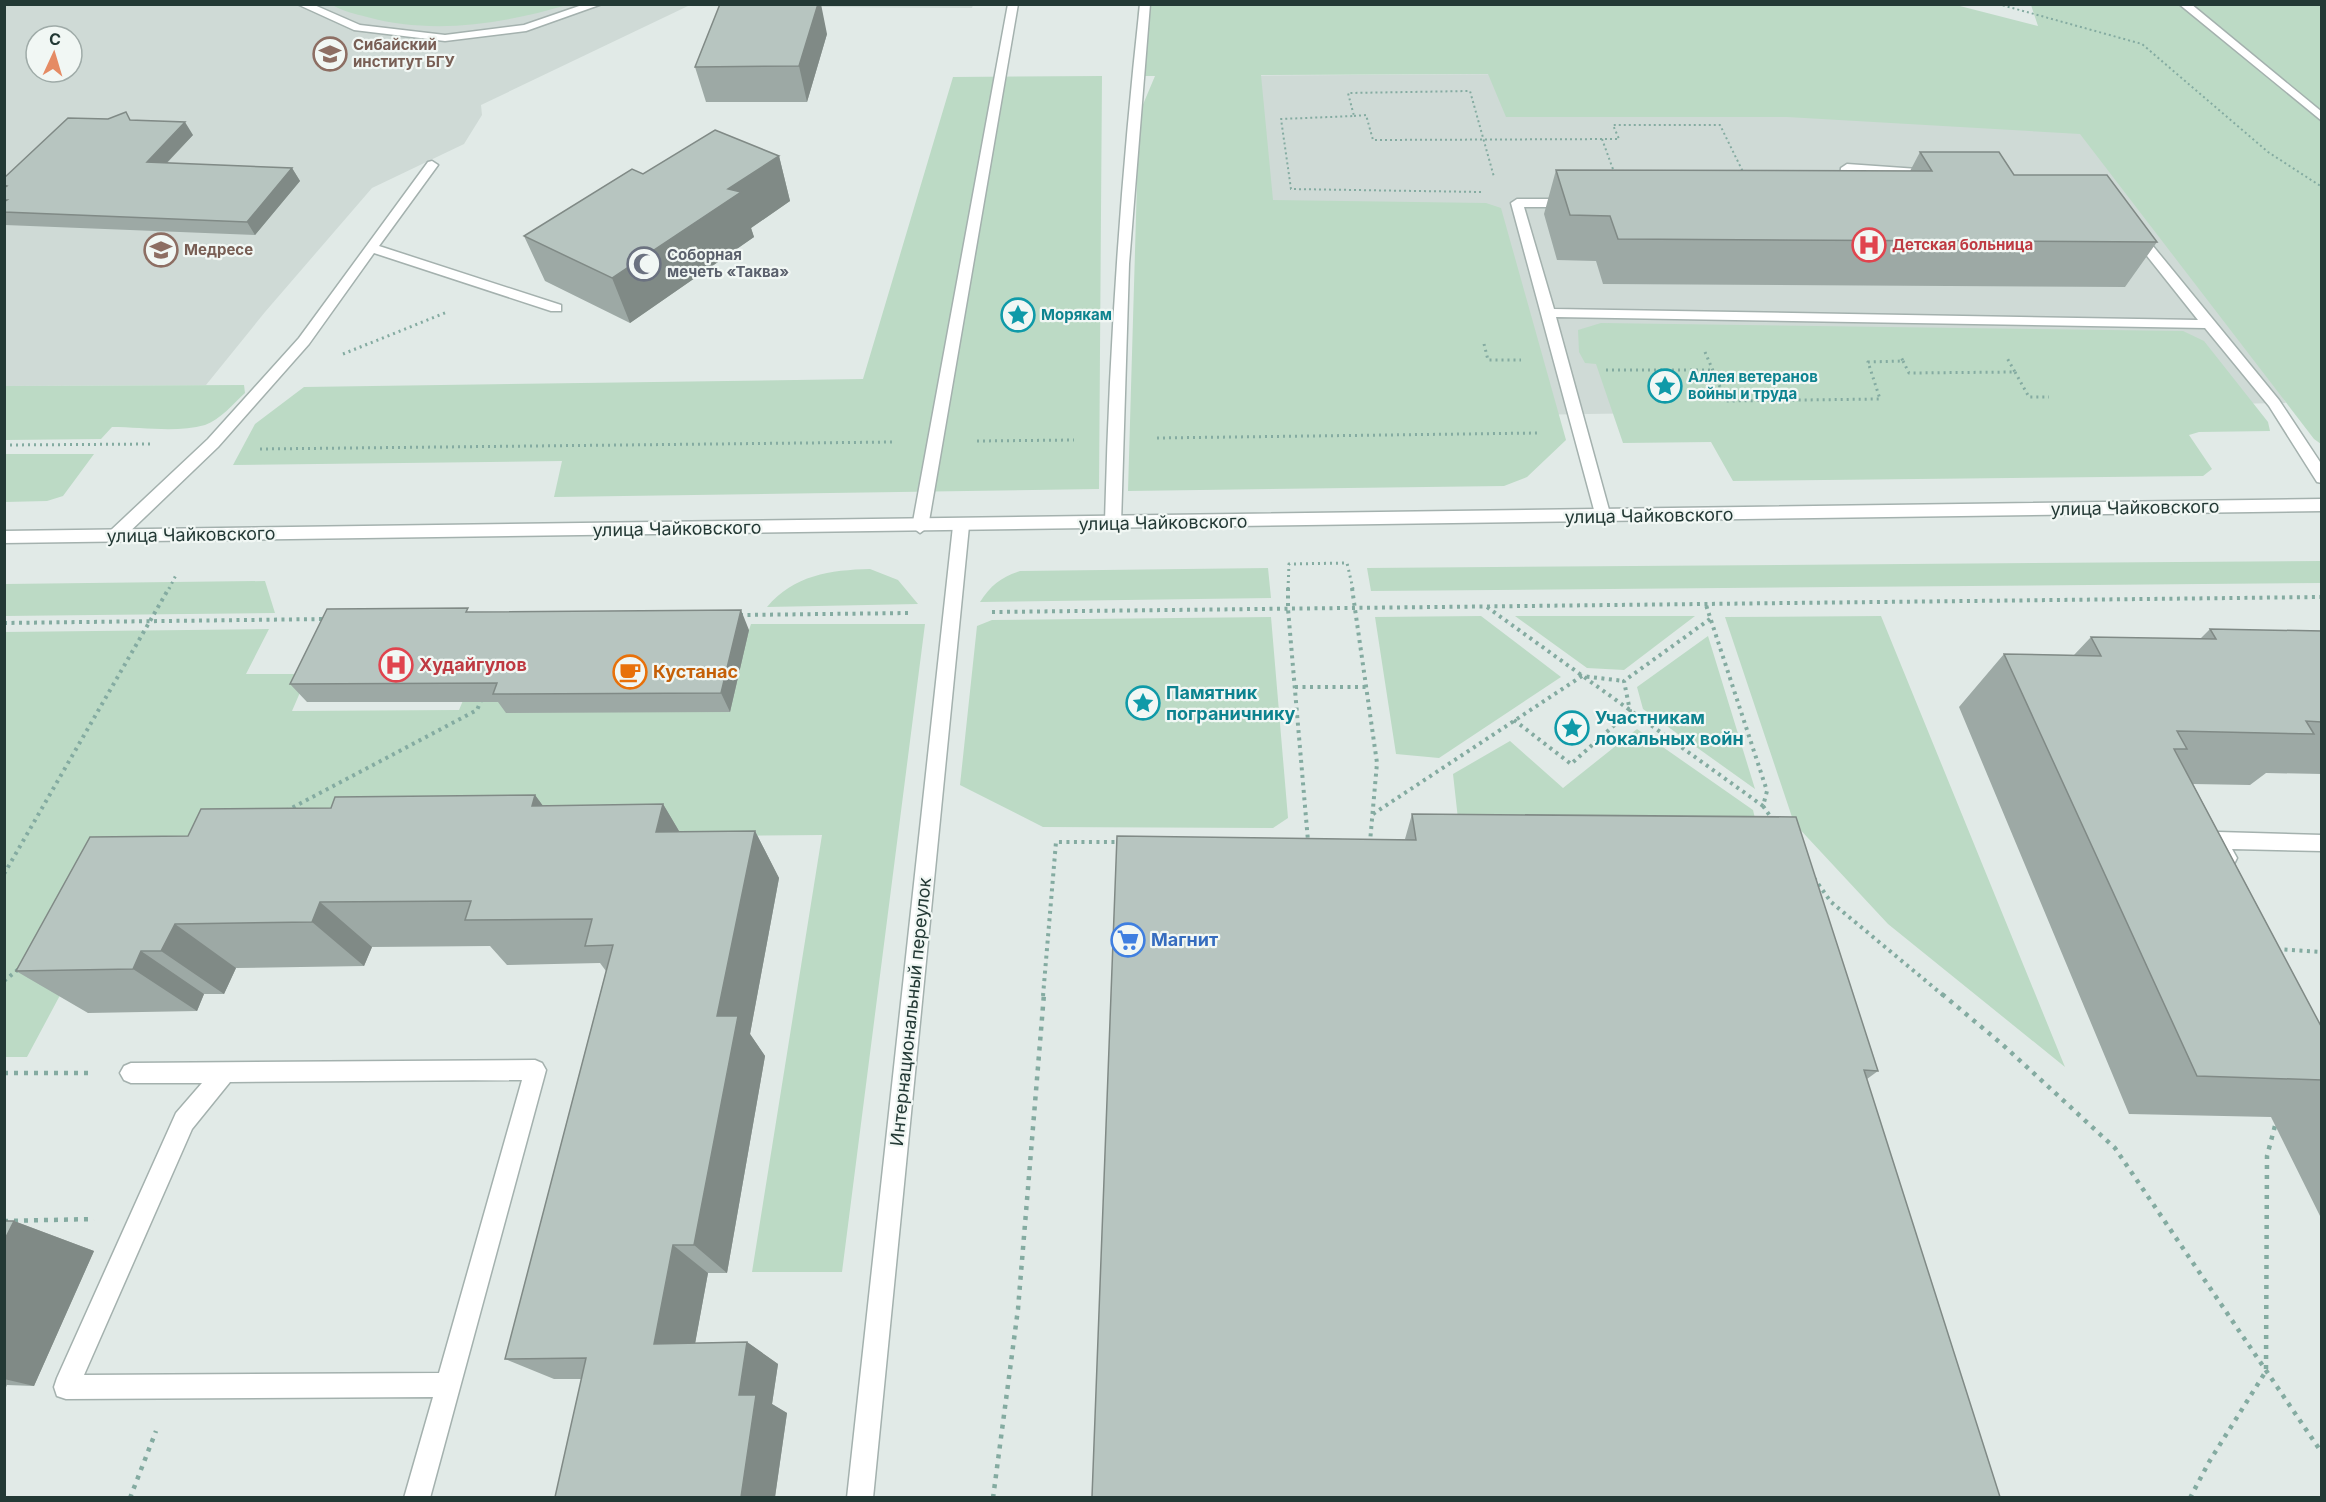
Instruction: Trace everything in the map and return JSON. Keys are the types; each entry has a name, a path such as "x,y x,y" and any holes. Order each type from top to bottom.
{"street":[{"path":"302,4 358,28 445,39 526,28 597,4"},
{"path":"921,527 1013,4"},
{"path":"1113,524 1114,439 1135,95 1145,4"},
{"path":"2184,4 2322,118"},
{"path":"116,536 213,443 304,340 432,165"},
{"path":"1830,205 1842,205 1847,168 1930,174"},
{"path":"1603,517 1517,202 1624,204"},
{"path":"2127,223 2274,403 2322,478"},
{"path":"371,248 556,308"},
{"path":"1548,313 2209,324"},
{"name":"улица Чайковского","path":"4,537 921,527 2322,505"},
{"name":"Интернациональный переулок","path":"860,1497 962,526"},
{"path":"2237,879 2218,840 2322,843"},
{"path":"131,1073 535,1070 417,1497"},
{"path":"225,1072 184,1121 66,1387 448,1385"}],"path":[{"path":"1998,4 2142,44 2268,152 2322,187"},
{"path":"1354,116 1348,93 1470,91 1485,140 1497,192"},
{"path":"1517,202 1497,192 1291,189 1281,119 1366,115 1373,140 1619,139 1613,125 1720,125 1744,175"},
{"path":"1602,139 1624,204"},
{"path":"340,356 501,290"},
{"path":"1688,316 1726,401 1880,399 1868,362 1903,361"},
{"path":"1880,319 1910,373 2015,372"},
{"path":"1985,320 2029,397 2049,397"},
{"path":"1564,370 1713,370"},
{"path":"4,445 213,443 241,449 1579,432"},
{"path":"1308,842 1288,609 1289,564 1347,563 1357,608 1377,763 1371,842 1360,842"},
{"path":"728,615 2322,597"},
{"path":"1706,605 1767,791 1763,806"},
{"path":"1487,607 1763,806 1776,825"},
{"path":"4,623 328,619"},
{"path":"1373,815 1582,676 1624,681 1710,619"},
{"path":"4,874 152,621"},
{"path":"1624,681 1630,711"},
{"path":"1295,687 1367,687"},
{"path":"278,815 477,710 486,689"},
{"path":"1514,720 1571,764 1630,711"},
{"path":"993,1497 1017,1309 1056,842 1125,842"},
{"path":"1297,842 1319,842"},
{"path":"1810,873 1831,902 2003,1045 2115,1148 2322,1453"},
{"path":"2271,949 2322,952"},
{"path":"4,981 29,961"},
{"path":"4,1073 131,1073"},
{"path":"2190,1497 2209,1462 2266,1371 2267,1156 2280,1111"},
{"path":"4,1221 141,1217"},
{"path":"130,1497 173,1386"}],"shaded area":[{"name":"Медресе","path":"4,5 973,5 972,8 688,6 481,105 482,115 464,144 372,188 265,312 206,385 5,386"},
{"path":"2097,71 2286,403 1154,421 1155,76"}],"green space":[{"path":"1952,4 2038,26 2031,5 2321,5 2321,444 2314,439 2080,134 1787,117 1506,117 1488,74 1261,75 1273,200 1486,203 1501,208 1566,440 1527,477 1504,486 1128,491 1139,114 1155,76 1135,76 1138,5"},
{"path":"332,5 567,5 493,22 442,26 392,22"},
{"path":"1102,76 1099,489 554,497 562,461 233,465 255,424 304,387 863,379 953,77"},
{"path":"1601,323 2183,331 2204,341 2268,422 2270,431 2199,432 2189,435 2212,469 2203,476 1733,481 1711,442 1623,443 1596,364 1585,363 1579,352 1578,330"},
{"path":"244,385 245,393 211,423 205,425 171,429 112,427 101,439 5,440 5,386"},
{"path":"5,454 94,454 63,496 47,501 5,502"},
{"path":"2321,561 2321,583 1371,591 1367,568"},
{"path":"1268,568 1271,598 980,602 997,582 1020,571"},
{"path":"870,569 898,580 918,604 767,607 789,588 814,576"},
{"path":"265,581 275,613 5,616 5,584"},
{"path":"1481,616 1561,677 1439,758 1396,754 1375,617"},
{"path":"1515,616 1695,616 1624,670 1587,668"},
{"path":"1881,616 2065,1067 1888,924 1794,823 1725,617"},
{"path":"1271,617 1288,818 1273,828 1043,827 960,785 977,626 992,620"},
{"path":"751,624 925,624 842,1272 752,1272 822,835 142,842 27,1057 5,1057 4,632 269,629 246,674 308,674 292,711 459,710 473,677 749,630"},
{"path":"1708,636 1755,789 1643,709 1637,687"},
{"path":"1637,729 1753,810 1759,835 1459,828 1453,774 1510,741 1563,788"}],"building":[{"path":"720,4 818,4 799,66 695,67"},
{"path":"126,112 130,120 185,122 147,162 292,168 247,222 4,212 4,202 7,200 4,200 4,188 7,186 4,185 4,178 68,118 108,119"},
{"path":"715,130 779,156 728,189 741,192 612,278 524,236 632,169 643,174"},
{"path":"1920,152 1999,152 2014,175 2107,175 2157,242 1618,239 1610,216 1570,215 1556,170 1932,171"},
{"path":"468,608 466,612 741,610 721,693 493,694 497,683 290,684 327,609"},
{"path":"2210,629 2322,631 2322,722 2306,721 2314,734 2177,731 2187,749 2174,749 2322,1028 2322,1080 2197,1076 2004,654 2101,656 2091,637 2216,639"},
{"path":"535,795 532,806 663,804 656,832 755,831 717,1016 738,1016 694,1245 673,1245 654,1344 747,1342 739,1395 756,1395 741,1497 555,1497 586,1358 505,1359 613,945 585,946 592,919 465,920 471,901 320,902 312,922 175,924 161,951 141,951 133,969 16,971 90,837 188,836 201,809 331,808 335,797"},
{"path":"1412,814 1796,817 1878,1071 1864,1070 2000,1497 1092,1497 1117,836 1416,840"},
{"path":"4,1221 14,1221 4,1241"}],"place":[{"name":"Сибайский институт БГУ","path":"330,54"},
{"name":"Детская больница","path":"1869,245"},
{"name":"Медресе","path":"161,250"},
{"name":"Соборная мечеть «Таква»","path":"644,264"},
{"name":"Морякам","path":"1018,315"},
{"name":"Аллея ветеранов войны и труда","path":"1665,386"},
{"name":"Худайгулов","path":"396,665"},
{"name":"Кустанас","path":"630,672"},
{"name":"Памятник пограничнику","path":"1143,703"},
{"name":"Участникам локальных войн","path":"1572,728"},
{"name":"Магнит","path":"1128,940"}]}
